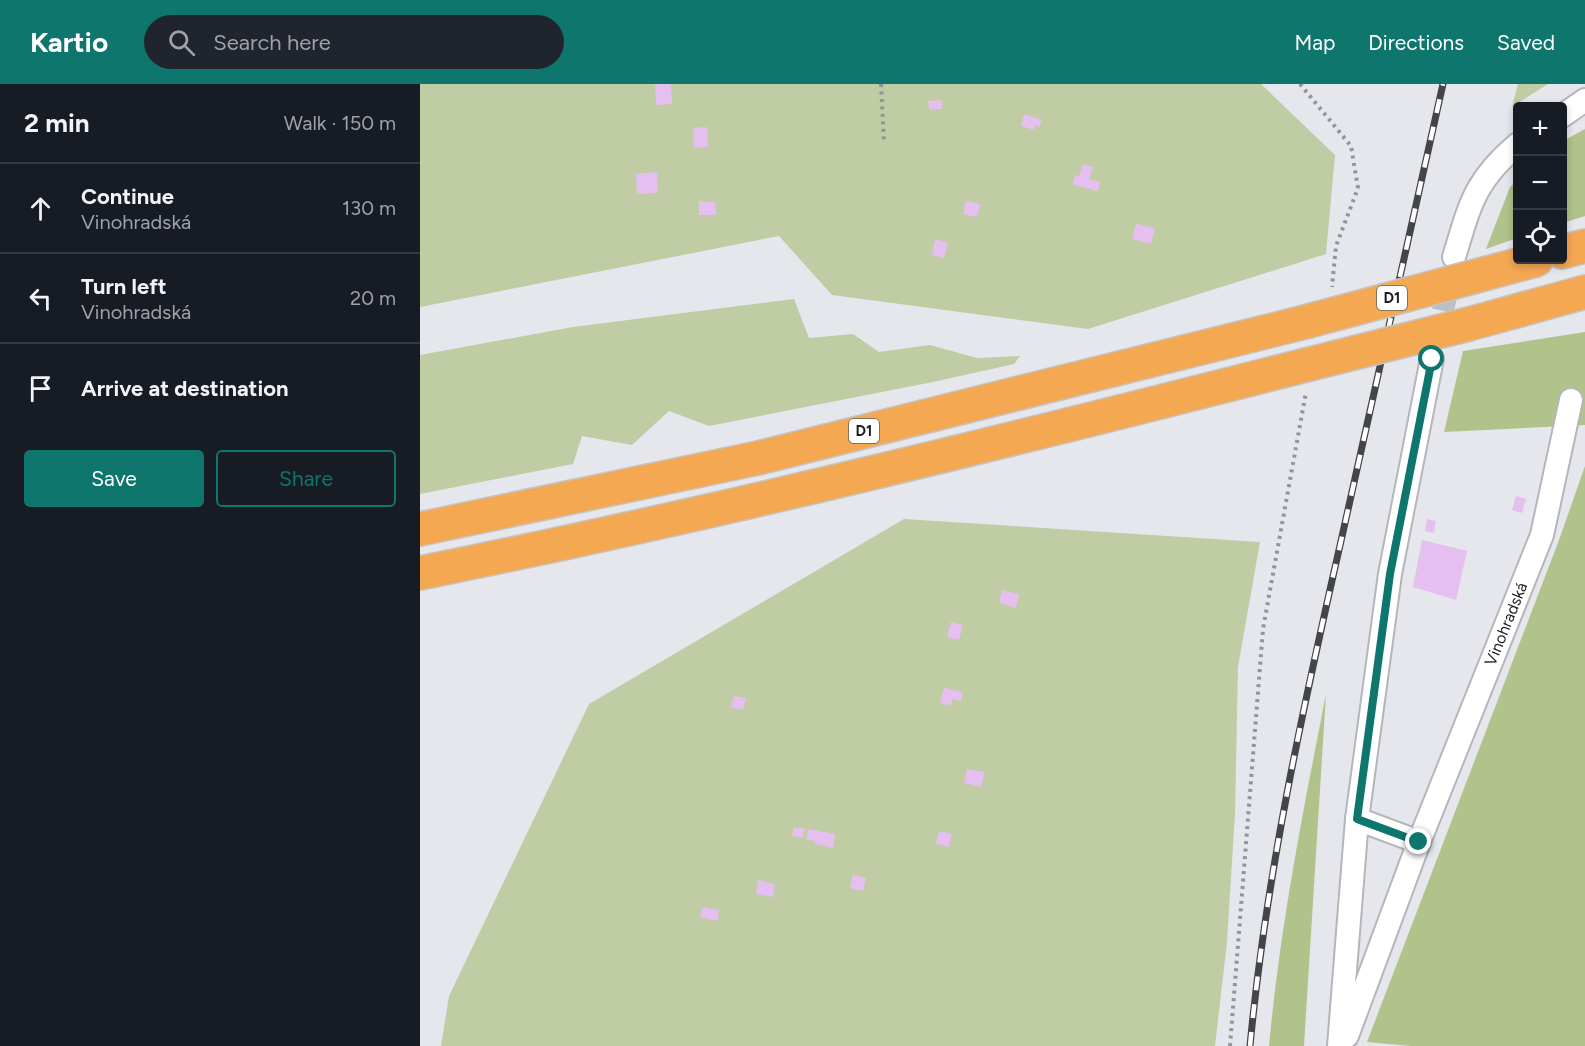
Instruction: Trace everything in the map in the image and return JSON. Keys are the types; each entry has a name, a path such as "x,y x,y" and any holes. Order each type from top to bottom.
{"highway":[{"path":"1567,251 1585,246"},
{"name":"D1","path":"420,529 758,458 1305,321 1467,266 1513,262"},
{"path":"420,573 779,495 1035,434 1300,380 1469,324 1585,292"}],"street":[{"path":"1567,113 1585,100"},
{"path":"1467,266 1470,204 1489,172 1513,149"},
{"path":"1339,1046 1357,819 1390,574 1432,359"},
{"name":"Vinohradská","path":"1343,1046 1419,842 1542,534 1571,400"},
{"path":"1357,819 1419,842"}],"path":[{"path":"881,84 884,142"},
{"path":"1300,84 1351,146 1358,188 1336,246 1332,288"},
{"path":"1230,1046 1263,629 1300,380"}],"green space":[{"path":"420,84 1261,84 1335,155 1326,254 1088,329 832,295 779,236 420,307"},
{"path":"1518,84 1548,84 1520,102 1513,102"},
{"path":"1585,129 1585,216 1567,222 1567,156 1567,139"},
{"path":"1513,184 1513,239 1486,249"},
{"path":"794,299 809,338 853,334 879,352 930,345 977,358 1020,356 1014,364 709,426 669,411 632,445 582,436 573,464 420,494 420,355 573,327"},
{"path":"1585,332 1585,425 1444,432 1463,351"},
{"path":"1585,466 1585,1046 1411,1046 1367,1042 1559,540"},
{"path":"904,519 1260,542 1238,667 1235,814 1227,942 1215,1046 441,1046 449,996 589,704"},
{"path":"1326,694 1304,1046 1269,1046 1286,913"}],"building":[{"path":"655,84 671,84 672,104 656,105"},
{"path":"942,100 942,109 929,110 928,101"},
{"path":"1024,114 1042,120 1039,127 1035,125 1034,130 1021,126"},
{"path":"707,127 708,147 694,148 693,128"},
{"path":"1083,164 1093,167 1089,179 1100,182 1098,191 1073,185 1075,175 1079,176"},
{"path":"657,172 658,193 637,194 636,174"},
{"path":"699,201 715,202 716,215 699,215"},
{"path":"966,201 980,204 977,217 963,214"},
{"path":"1136,224 1155,228 1151,244 1132,239"},
{"path":"935,239 948,243 944,258 932,255"},
{"path":"1516,496 1526,499 1522,513 1512,510"},
{"path":"1427,519 1436,521 1434,533 1425,531"},
{"path":"1422,540 1467,551 1456,600 1413,587"},
{"path":"1002,590 1019,594 1016,608 999,603"},
{"path":"951,622 963,625 959,640 947,637"},
{"path":"944,688 963,692 961,701 952,699 951,706 940,703"},
{"path":"734,696 746,698 743,710 731,707"},
{"path":"967,769 985,772 981,787 964,783"},
{"path":"794,827 805,829 803,838 792,836"},
{"path":"808,829 835,834 833,848 806,840"},
{"path":"939,831 952,834 949,847 936,844"},
{"path":"853,875 866,878 863,891 850,888"},
{"path":"758,880 775,884 773,897 756,894"},
{"path":"702,907 719,910 717,921 700,917"}],"tunnel":[{"path":"1436,343 1451,273"}],"railway":[{"path":"1250,1046 1266,918 1287,792 1443,84"}],"route":[{"path":"1419,842 1357,819 1390,574 1432,359"}]}
